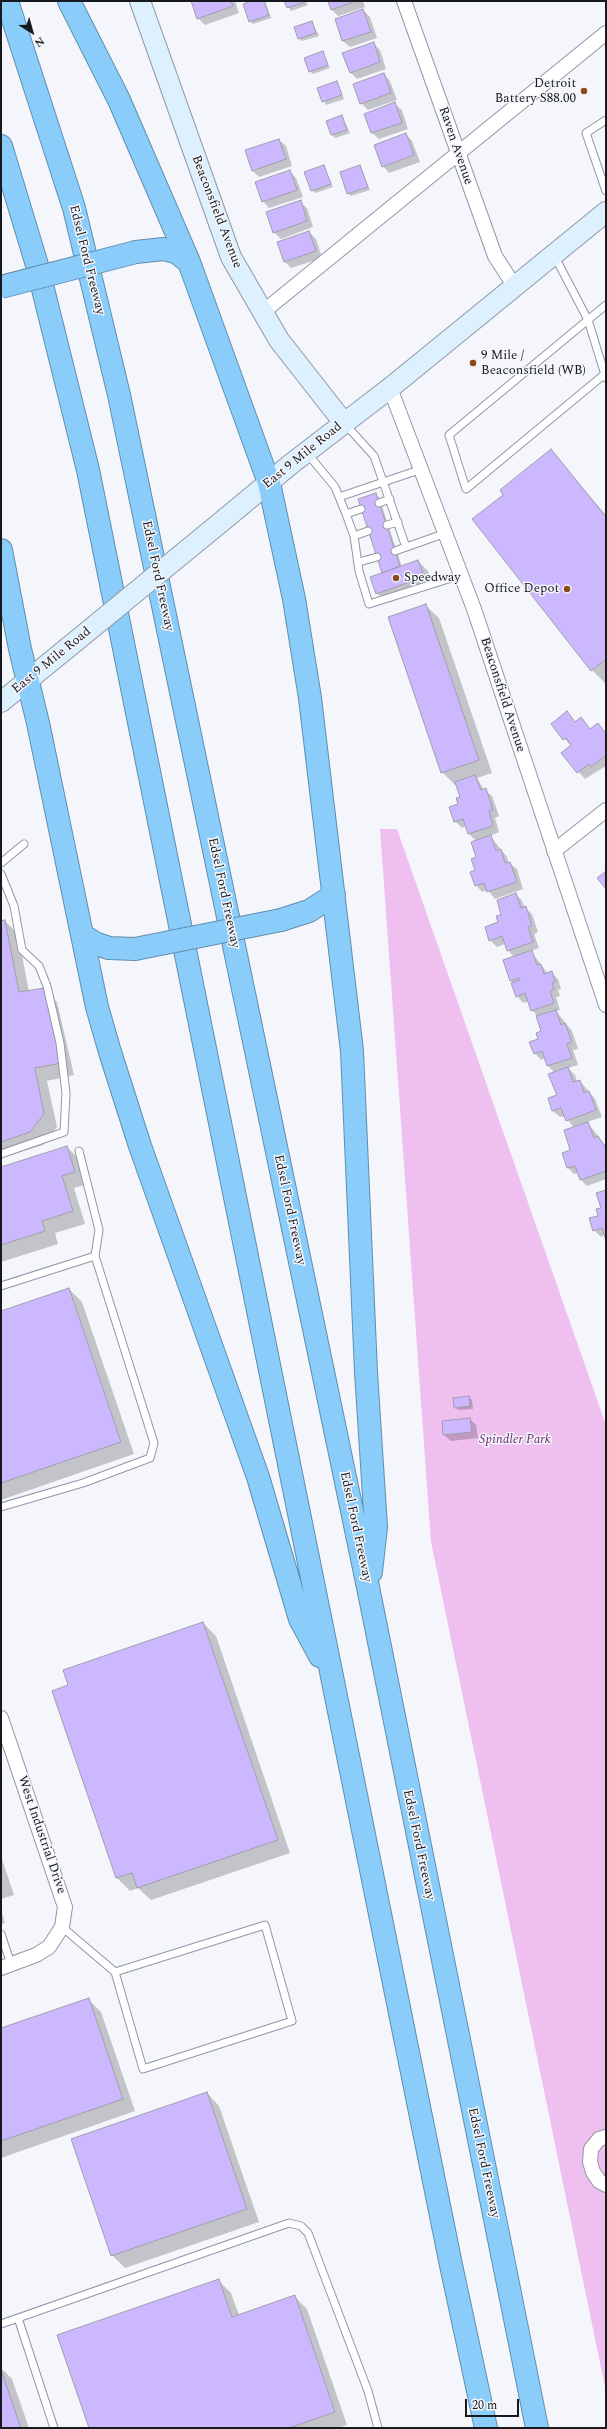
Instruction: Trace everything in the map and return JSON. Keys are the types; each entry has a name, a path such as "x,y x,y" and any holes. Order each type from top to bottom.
{"highway":[{"name":"Edsel Ford Freeway","path":"7,1 74,208 119,395 369,1592 537,2428"},
{"path":"69,1 119,100 189,262 269,483 294,599 305,667 334,895 356,1097 366,1379 376,1527 369,1592"},
{"path":"1,146 37,265 88,470 332,1678 486,2428"},
{"path":"1,287 136,252 163,249 176,252 189,262"},
{"path":"1,550 27,682 38,723 98,1007 123,1097 258,1477 300,1619 332,1678"},
{"path":"82,935 97,944 109,948 135,949 281,920 309,911 334,895"}],"main road":[{"name":"Beaconsfield Avenue","path":"140,1 231,257 279,340 344,423"},
{"name":"East 9 Mile Road","path":"1,702 306,452 390,388 606,212"}],"street":[{"name":"Raven Avenue","path":"404,1 457,154 495,256 515,287"},
{"path":"263,312 606,33"},
{"name":"Beaconsfield Avenue","path":"390,388 461,575 606,1005"},
{"path":"554,851 606,810"},
{"name":"West Industrial Drive","path":"1,1718 65,1907 62,1927 48,1947 36,1955 6,1966"},
{"path":"606,2137 599,2139 591,2149 590,2162 593,2172 599,2181 606,2184"}],"lane":[{"path":"606,120 586,133 606,191"},
{"path":"554,255 588,320 606,375 466,489 449,435 588,320 606,305"},
{"path":"344,423 374,456 406,547"},
{"path":"306,452 335,488 339,497 354,536 359,562 359,571 369,604 461,575"},
{"path":"339,497 422,469"},
{"path":"379,503 390,499"},
{"path":"346,514 361,509"},
{"path":"387,525 398,522"},
{"path":"354,536 368,531"},
{"path":"395,551 446,533"},
{"path":"359,562 377,557"},
{"path":"1,863 24,844"},
{"path":"1,874 14,906 22,950 39,966 48,986 60,1043 66,1093 64,1132 1,1154"},
{"path":"1,1507 83,1483 150,1458 154,1443 95,1256 99,1230 79,1151"},
{"path":"1,1286 95,1256"},
{"path":"62,1927 115,1972 143,2068 292,2020 265,1925 115,1972"},
{"path":"1,1934 6,1966"},
{"path":"1,2324 289,2223 301,2226 308,2233 368,2391 378,2428"},
{"path":"18,2318 54,2428"}],"green space":[{"name":"Spindler Park","path":"380,829 397,829 606,1425 606,2392 431,1542"}],"building":[{"path":"191,1 231,1 233,6 197,19"},
{"path":"251,1 264,1 269,15 249,22 243,4"},
{"path":"284,1 305,1 305,2 287,8"},
{"path":"328,1 356,1 331,10"},
{"path":"363,9 371,32 342,41 335,19"},
{"path":"312,21 316,33 298,39 294,27"},
{"path":"374,42 380,62 350,73 342,53"},
{"path":"323,51 328,65 309,72 304,58"},
{"path":"384,73 391,93 360,104 353,84"},
{"path":"337,81 342,95 322,102 317,88"},
{"path":"395,102 402,123 371,133 364,114"},
{"path":"342,115 347,130 331,135 326,121"},
{"path":"406,133 414,155 382,167 374,145"},
{"path":"279,139 286,159 252,171 245,150"},
{"path":"324,165 331,184 311,191 304,172"},
{"path":"360,165 368,187 347,194 340,172"},
{"path":"290,170 297,190 262,202 255,182"},
{"path":"301,200 307,221 273,233 266,212"},
{"path":"309,231 316,251 284,262 277,242"},
{"name":"Office Depot","path":"551,449 606,517 606,659 591,671 472,519 503,495 500,490"},
{"path":"376,493 400,566 382,573 358,499"},
{"path":"418,560 424,577 376,594 370,577"},
{"path":"426,604 479,760 441,773 388,617"},
{"path":"567,711 575,722 581,717 590,729 598,723 606,734 606,755 591,767 589,764 577,773 561,753 571,745 566,738 563,740 551,724"},
{"path":"475,775 481,790 486,788 493,810 489,811 493,826 468,834 463,819 454,822 449,807 458,804 456,798 460,797 455,782"},
{"path":"491,835 496,851 501,849 505,863 510,862 517,882 487,892 484,883 475,886 470,872 475,870 471,859 476,857 471,842"},
{"path":"606,871 606,889 597,878"},
{"path":"516,893 521,908 526,906 532,926 528,927 533,942 507,951 502,936 489,941 485,927 498,922 496,916 501,915 497,900"},
{"path":"5,920 19,992 44,988 61,1063 35,1068 44,1114 30,1132 1,1142 1,921"},
{"path":"532,950 537,965 541,964 544,974 552,971 555,982 552,983 554,989 550,991 554,1003 531,1011 525,993 516,997 511,983 520,980 519,978 510,981 503,960"},
{"path":"556,1010 561,1025 565,1023 572,1042 567,1044 572,1058 547,1066 542,1051 534,1054 529,1042 538,1039 536,1033 541,1031 536,1016"},
{"path":"568,1067 573,1082 580,1080 584,1093 589,1091 596,1110 566,1121 561,1108 552,1111 548,1098 557,1095 548,1074"},
{"path":"588,1122 594,1138 598,1136 606,1149 606,1171 580,1180 575,1166 567,1168 562,1153 570,1150 564,1130"},
{"path":"67,1146 75,1172 62,1176 73,1211 42,1221 45,1231 1,1245 1,1167"},
{"path":"606,1190 606,1241 602,1228 593,1231 589,1218 598,1216 596,1209 601,1208 596,1193"},
{"path":"69,1288 121,1442 1,1483 1,1311"},
{"path":"469,1396 470,1406 454,1408 453,1398"},
{"path":"470,1418 472,1432 443,1435 442,1421"},
{"path":"203,1622 278,1840 137,1888 132,1873 116,1878 52,1691 68,1685 63,1670"},
{"path":"89,1998 123,2099 1,2141 1,2028"},
{"path":"207,2092 247,2209 111,2256 71,2139"},
{"path":"219,2279 232,2317 295,2295 335,2412 289,2428 89,2428 57,2335"},
{"path":"1,2370 21,2428 1,2428"}],"place":[{"name":"Detroit Battery S88.00","path":"584,91"},
{"name":"9 Mile / Beaconsfield (WB)","path":"473,363"},
{"name":"Speedway","path":"396,578"},
{"name":"Office Depot","path":"567,589"}]}
